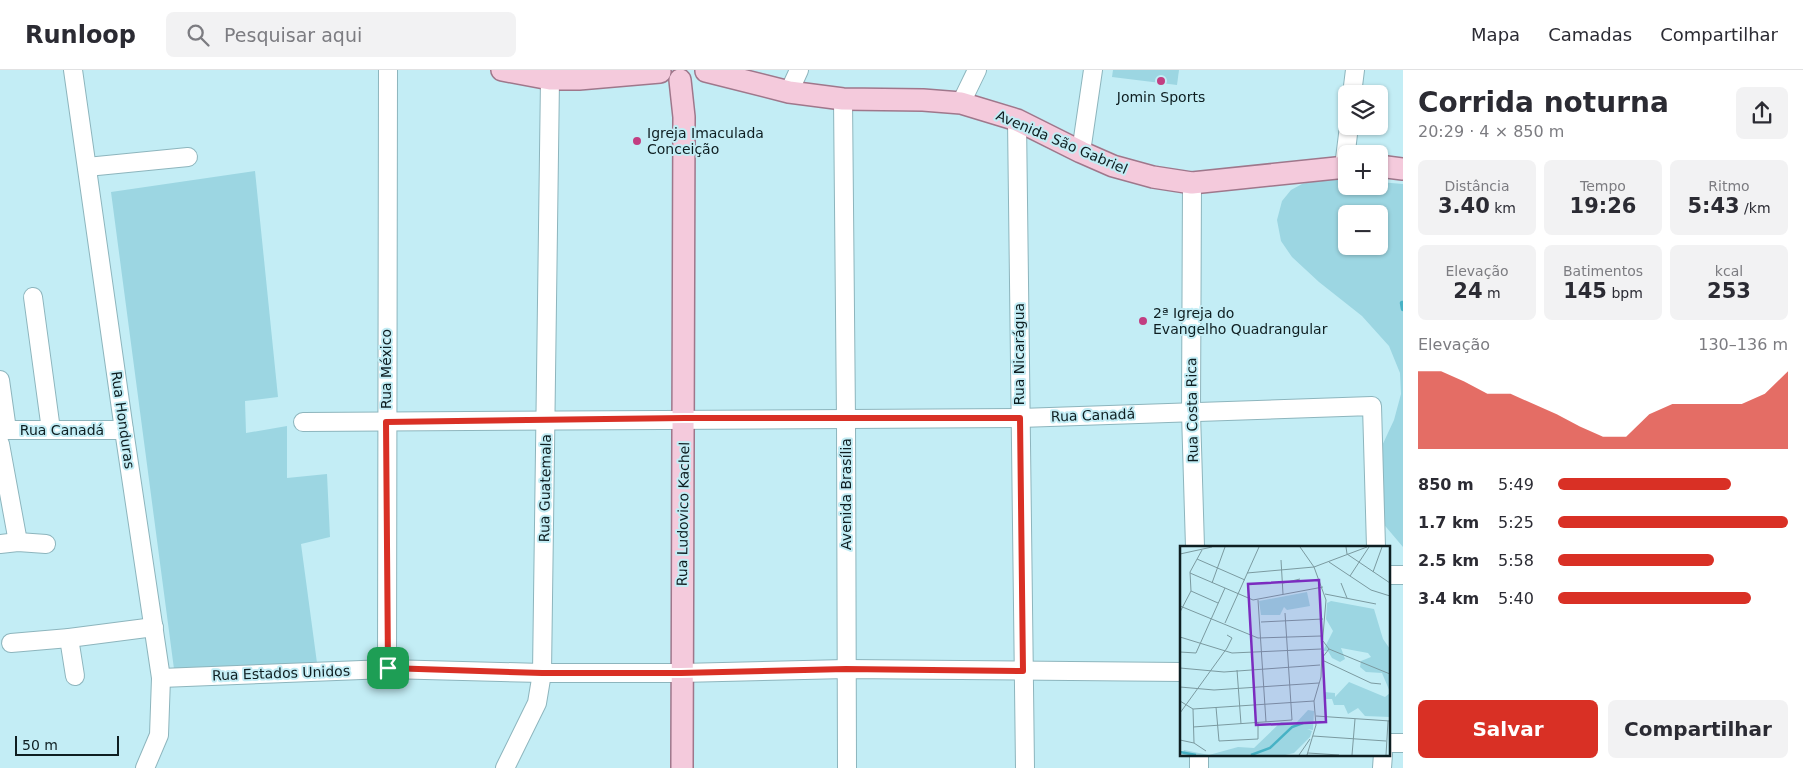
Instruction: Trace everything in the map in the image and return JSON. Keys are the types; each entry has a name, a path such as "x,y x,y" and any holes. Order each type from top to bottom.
{"main road":[{"path":"502,70 550,79 659,71 670,78 680,80 690,79 707,71"},
{"path":"757,70 783,90"},
{"name":"Avenida São Gabriel","path":"707,71 783,90 843,99 923,100 961,103 1017,120 1113,166 1153,177 1192,184 1338,168"},
{"name":"Rua Ludovico Kachel","path":"680,80 684,118 682,768"},
{"path":"1388,167 1403,169"}],"street":[{"name":"Rua Honduras","path":"74,70 161,678 159,735 145,768"},
{"name":"Rua México","path":"388,70 386,422 388,668"},
{"path":"783,90 799,70"},
{"path":"961,103 977,70"},
{"path":"1082,152 1093,70"},
{"path":"1353,85 1355,70"},
{"name":"Rua Guatemala","path":"504,768 537,703 542,673 550,79"},
{"name":"Avenida Brasília","path":"843,99 847,768"},
{"name":"Rua Nicarágua","path":"1017,120 1025,768"},
{"path":"87,167 188,157"},
{"name":"Rua Costa Rica","path":"1192,184 1192,413 1196,546"},
{"path":"33,297 51,430"},
{"path":"0,380 2,435 18,542"},
{"name":"Rua Canadá","path":"304,422 684,418 1020,418 1372,406 1376,546"},
{"name":"Rua Canadá","path":"2,435 51,430 124,430"},
{"path":"0,544 18,542 46,544"},
{"path":"1390,575 1403,575"},
{"path":"11,642 69,638 154,627"},
{"path":"69,638 75,676"},
{"name":"Rua Estados Unidos","path":"161,678 388,668 542,673 681,673 846,669 1180,672"},
{"path":"1390,743 1403,743"}],"shaded area":[{"name":"Jomin Sports","path":"1113,70 1179,70 1177,85 1112,77"},
{"path":"255,171 278,397 245,401 246,433 287,426 287,478 327,474 330,537 301,544 317,663 174,669 111,192"},
{"path":"1323,179 1338,180 1338,195 1388,195 1388,183 1403,184 1403,547 1381,521 1374,463 1394,420 1401,394 1400,373 1389,346 1362,316 1319,282 1292,257 1281,241 1277,220 1282,201 1291,190 1302,184"}],"waterway":[{"path":"1402,303 1403,309"}],"place":[{"name":"Jomin Sports","path":"1161,81"},
{"name":"Igreja Imaculada Conceição","path":"637,141"},
{"name":"2ª Igreja do Evangelho Quadrangular","path":"1143,321"}],"route":[{"path":"684,418 1020,418 1023,671 846,669 681,673 542,673 388,668 386,422 684,418"}]}
